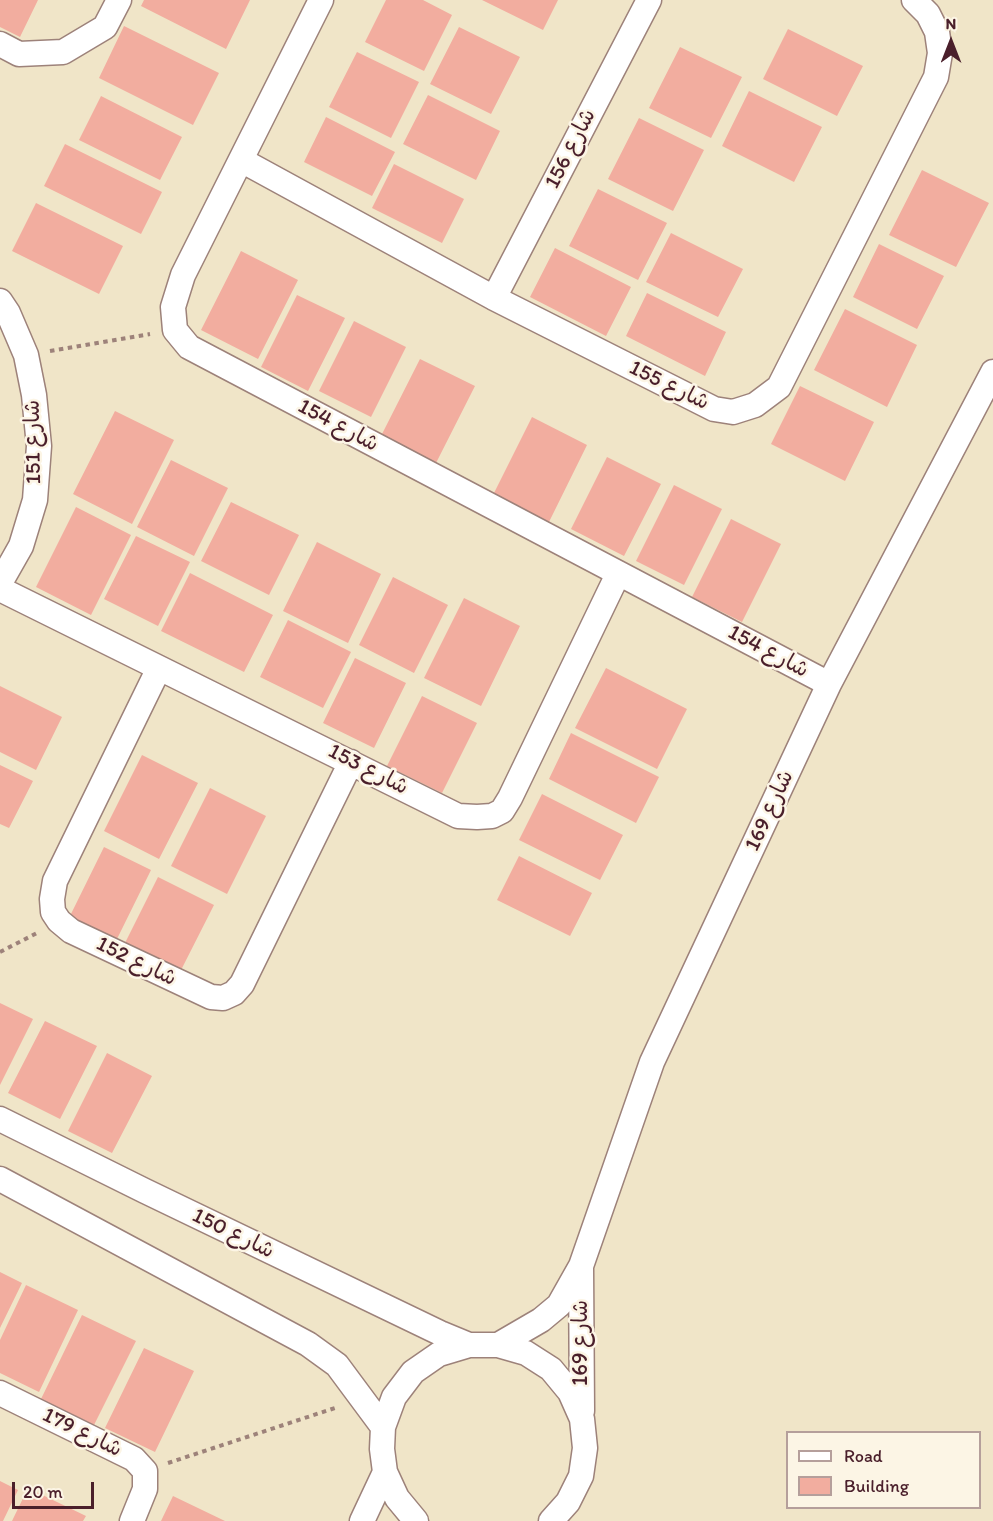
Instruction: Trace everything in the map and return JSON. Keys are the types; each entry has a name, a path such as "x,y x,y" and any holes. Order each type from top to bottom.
{"street":[{"path":"0,44 19,54 63,52 105,27 119,0"},
{"path":"175,330 173,307 183,275 321,0"},
{"name":"شارع 156","path":"494,298 649,0"},
{"name":"شارع 155","path":"241,160 494,298 714,409 733,412 755,405 779,387 936,77 939,53 937,32 928,14 914,0"},
{"name":"شارع 151","path":"0,300 26,355 34,395 39,446 35,500 21,546 0,584"},
{"name":"شارع 154","path":"175,330 189,347 829,684"},
{"name":"شارع 169","path":"498,1345 541,1320 559,1305 581,1266 652,1062 829,684 993,372"},
{"name":"شارع 153","path":"0,589 458,816 492,816 502,811 618,574"},
{"path":"60,921 53,912 52,899 55,881 159,668"},
{"name":"شارع 152","path":"60,921 71,931 195,991 211,997 229,996 242,984 351,762"},
{"name":"شارع 150","path":"0,1119 187,1212 469,1345"},
{"path":"0,1179 308,1344 337,1365 383,1427"},
{"name":"شارع 169","path":"581,1266 582,1419"},
{"path":"416,1521 397,1498 385,1472 382,1449 383,1427 394,1397 413,1372 439,1354 469,1345 498,1345 526,1353 551,1369 570,1392 582,1419 585,1448 580,1476 568,1502 551,1521"},
{"name":"شارع 179","path":"0,1393 134,1459 145,1471 145,1489 132,1521"},
{"path":"362,1521 385,1472"}],"path":[{"path":"26,355 175,330"},
{"path":"0,952 60,921"},
{"path":"145,1471 362,1399"}],"building":[{"path":"0,0 38,0 20,37 0,27"},
{"path":"144,0 250,0 226,49 141,6"},
{"path":"386,0 423,0 452,15 424,71 365,42"},
{"path":"482,0 558,0 543,30"},
{"path":"124,26 219,73 193,125 99,78"},
{"path":"459,27 520,57 491,114 430,84"},
{"path":"788,29 863,66 837,116 763,79"},
{"path":"680,47 742,77 711,138 649,108"},
{"path":"357,52 419,82 391,138 329,107"},
{"path":"749,91 822,127 794,182 722,146"},
{"path":"428,95 500,131 476,180 403,144"},
{"path":"101,96 182,137 160,180 79,140"},
{"path":"326,117 395,152 372,196 304,162"},
{"path":"639,118 704,150 673,211 608,179"},
{"path":"65,144 162,192 141,234 44,186"},
{"path":"394,164 464,199 442,243 372,208"},
{"path":"922,170 989,203 956,267 889,235"},
{"path":"598,189 667,223 638,280 569,246"},
{"path":"36,203 123,246 99,294 12,251"},
{"path":"671,233 743,269 718,317 646,282"},
{"path":"879,244 944,276 917,329 853,297"},
{"path":"555,248 631,287 606,336 530,297"},
{"path":"241,251 298,280 258,359 201,330"},
{"path":"647,293 726,332 705,376 626,336"},
{"path":"297,295 345,318 308,391 261,367"},
{"path":"845,309 917,345 887,407 814,370"},
{"path":"354,321 406,347 371,417 319,391"},
{"path":"420,359 475,386 436,463 381,436"},
{"path":"800,386 874,422 845,481 771,444"},
{"path":"115,411 174,440 132,524 73,494"},
{"path":"532,417 587,445 548,524 492,497"},
{"path":"607,457 661,484 624,556 571,529"},
{"path":"171,460 228,488 194,556 137,527"},
{"path":"674,485 722,509 684,585 636,561"},
{"path":"231,502 299,535 269,595 201,561"},
{"path":"76,507 131,535 91,615 36,587"},
{"path":"731,519 781,544 742,622 692,597"},
{"path":"136,536 190,562 158,626 104,599"},
{"path":"317,542 381,574 348,643 283,611"},
{"path":"190,573 273,615 244,672 161,631"},
{"path":"393,577 448,605 414,673 359,645"},
{"path":"464,598 520,626 481,706 424,678"},
{"path":"288,620 351,652 323,708 260,677"},
{"path":"355,658 406,683 374,748 323,723"},
{"path":"606,668 687,709 657,769 575,728"},
{"path":"0,686 62,717 36,770 0,752"},
{"path":"422,696 477,723 442,793 387,766"},
{"path":"571,733 659,777 636,823 549,779"},
{"path":"142,755 198,783 159,859 104,831"},
{"path":"0,765 33,781 9,828 0,824"},
{"path":"210,788 266,816 227,894 171,866"},
{"path":"542,794 623,835 600,880 519,840"},
{"path":"104,847 151,870 116,941 69,918"},
{"path":"519,856 592,893 570,936 497,900"},
{"path":"158,877 214,905 177,978 121,951"},
{"path":"0,1003 33,1019 0,1085"},
{"path":"45,1021 97,1046 60,1119 8,1093"},
{"path":"107,1053 152,1076 112,1153 68,1131"},
{"path":"0,1272 22,1283 0,1328"},
{"path":"26,1285 78,1310 39,1392 0,1373 0,1340"},
{"path":"82,1315 136,1341 94,1425 41,1399"},
{"path":"144,1348 194,1371 155,1452 105,1428"},
{"path":"0,1481 18,1490 3,1521 0,1521"},
{"path":"28,1488 86,1516 83,1521 12,1521"},
{"path":"173,1496 225,1521 161,1521"}]}
